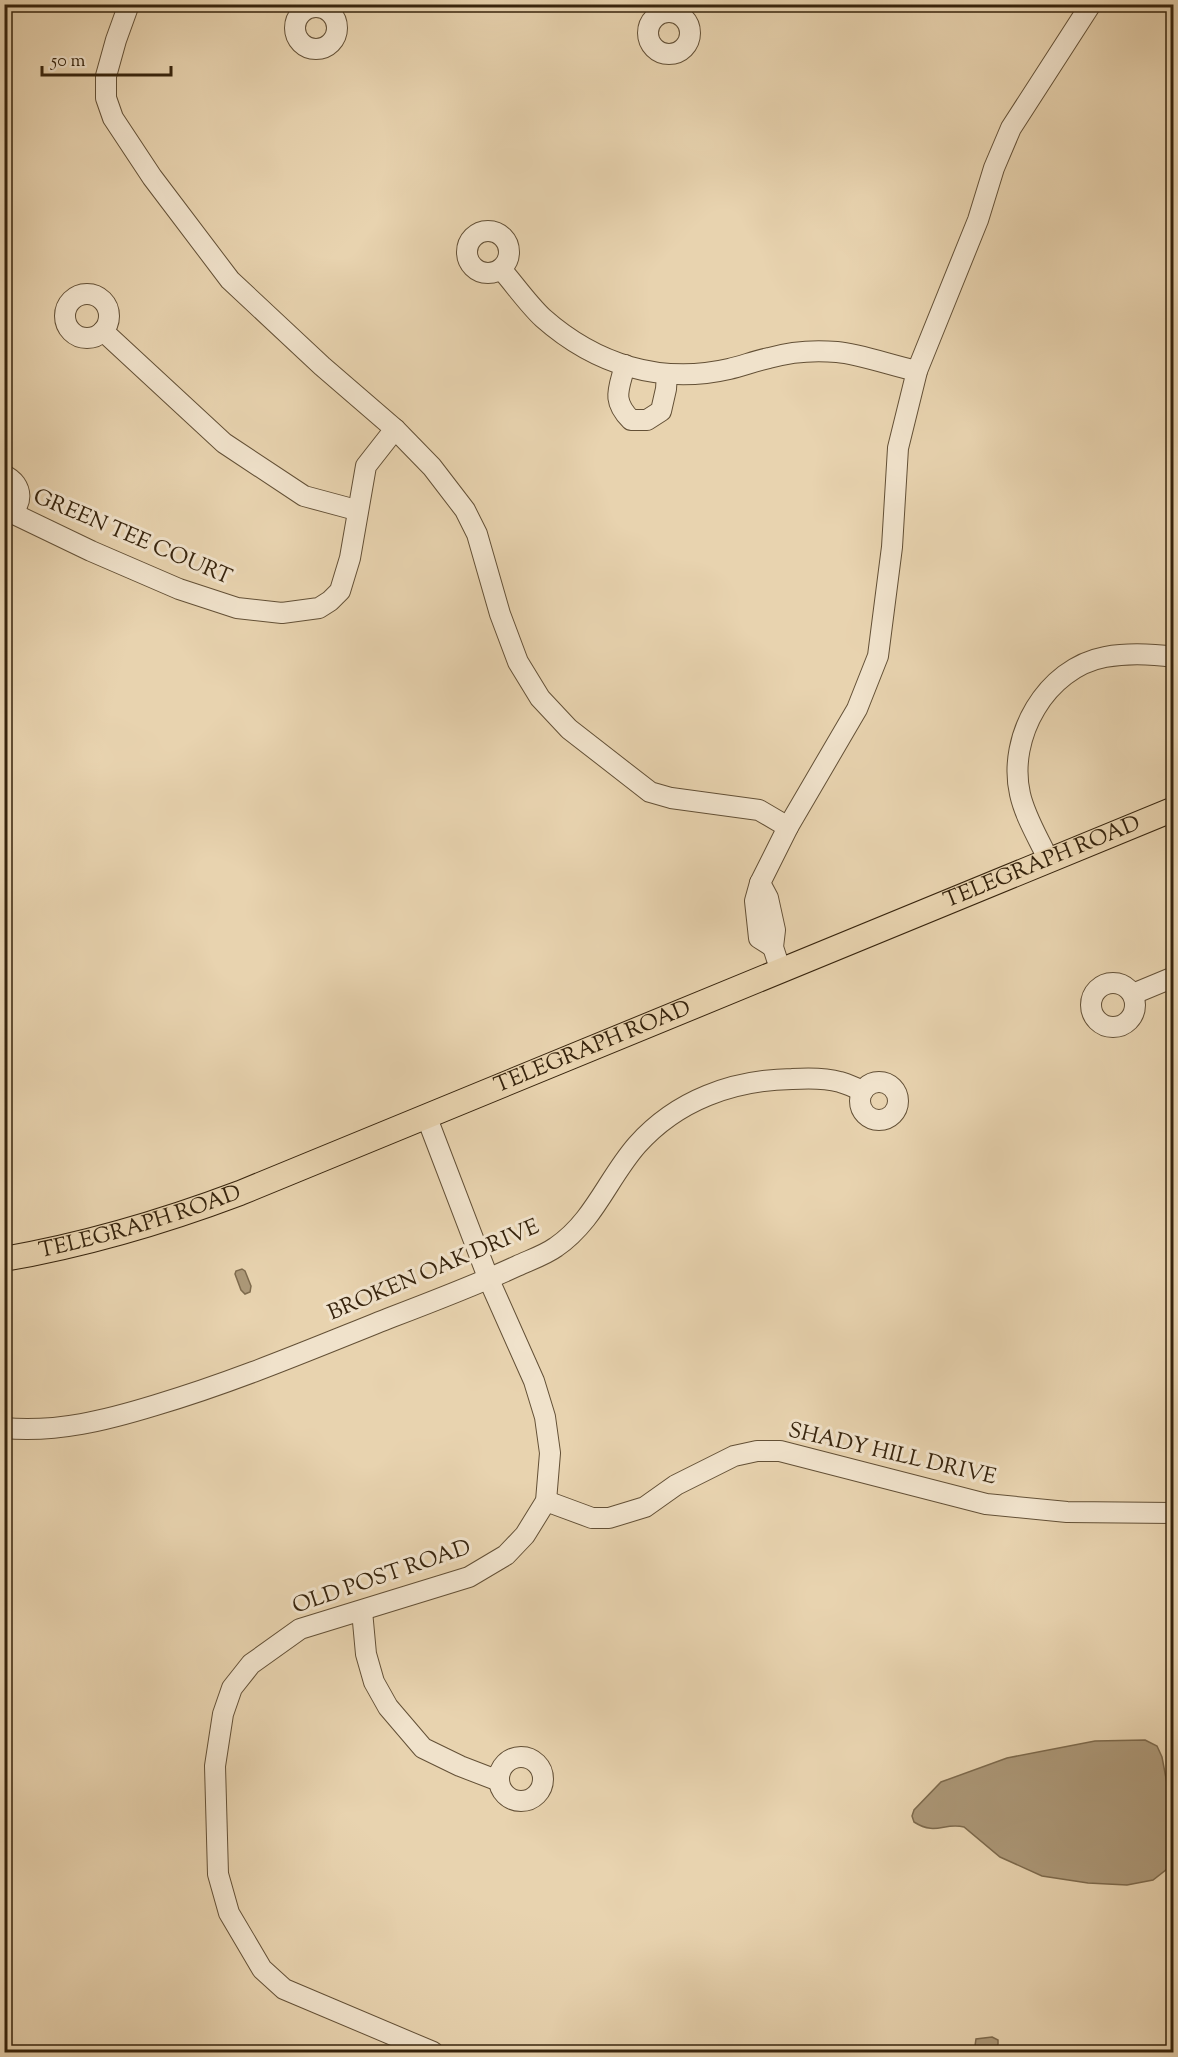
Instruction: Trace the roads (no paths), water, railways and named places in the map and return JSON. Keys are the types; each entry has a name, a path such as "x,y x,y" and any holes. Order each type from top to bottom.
{"main road":[{"name":"TELEGRAPH ROAD","path":"4,1259 105,1238 192,1211 304,1168 1173,809"}],"street":[{"path":"129,4 106,76 106,98 113,118 152,177 230,280 322,366 395,429 432,467 465,510 477,534 500,614 518,662 540,698 569,729 650,792 671,798 759,810 788,827"},
{"path":"781,972 773,947 775,930 768,898 760,883 788,827 857,709 878,656 892,547 898,448 917,371 978,220 994,168 1011,128 1091,4"},
{"path":"501,269 541,316 572,341 608,360 656,374 683,375 728,369 771,357 805,352 838,352 917,371"},
{"path":"104,331 224,443 304,496 356,510"},
{"path":"625,365 618,395 621,410 631,420 647,420 661,411 667,374"},
{"name":"GREEN TEE COURT","path":"4,475 13,480 20,492 18,506 8,515 179,589 237,608 282,613 319,608 340,591 350,558 356,510 366,466 395,429"},
{"path":"1049,861 1024,810 1019,792 1019,748 1025,725 1039,702 1078,667 1104,657 1128,655 1173,657"},
{"path":"1132,994 1173,977"},
{"name":"BROKEN OAK DRIVE","path":"4,1428 84,1425 214,1388 489,1280 548,1252 570,1236 594,1210 615,1173 637,1144 666,1118 687,1104 727,1088 764,1080 804,1078 838,1081 862,1091"},
{"name":"OLD POST ROAD","path":"427,1118 489,1280 534,1381 545,1417 550,1452 546,1501 525,1535 506,1556 469,1577 300,1629 251,1664 232,1688 223,1714 215,1766 218,1874 229,1912 262,1969 284,1989 433,2052"},
{"name":"SHADY HILL DRIVE","path":"546,1501 592,1518 609,1518 645,1507 676,1485 734,1456 757,1451 780,1451 986,1504 1067,1512 1173,1514"},
{"path":"362,1611 366,1654 374,1682 388,1707 423,1748 499,1781"}]}
